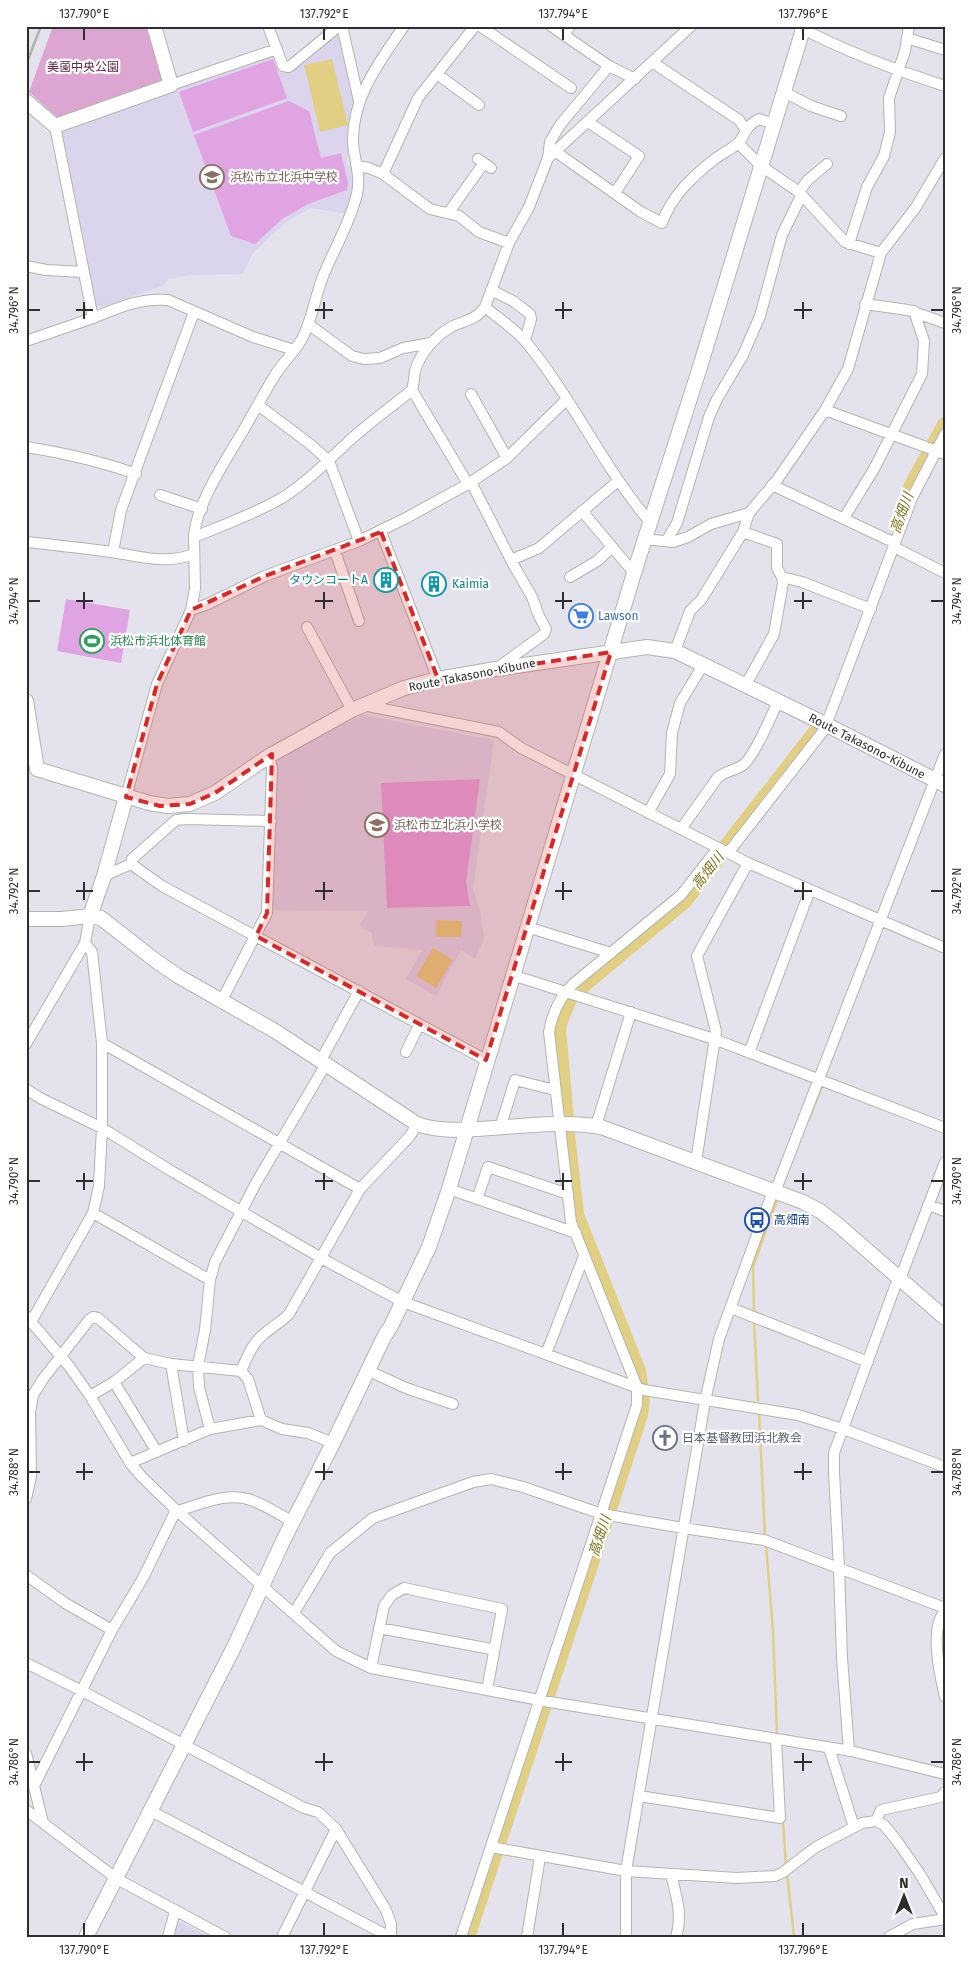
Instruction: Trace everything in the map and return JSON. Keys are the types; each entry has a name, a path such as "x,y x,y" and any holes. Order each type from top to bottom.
{"street":[{"path":"154,26 171,85"},
{"path":"268,26 283,66 289,66 340,26 359,102"},
{"path":"26,1044 85,943 90,916 104,876 157,684 191,610 194,589 195,527 221,468 277,372 302,338 308,324 324,275 348,224 357,193 358,166 353,142 362,92 404,26"},
{"path":"383,174 418,98 475,26"},
{"path":"480,26 571,88"},
{"path":"551,26 567,31 609,66 635,79"},
{"path":"194,537 272,503 290,491 329,461 378,417 412,390 417,367 431,343 452,327 473,319 485,307 508,243 529,207 552,155 691,26"},
{"path":"850,244 867,187 884,156 890,132 889,98 905,51 909,26"},
{"path":"86,1937 234,1647 428,1246 449,1189 486,1060 634,573 784,92 802,27 898,70 945,86"},
{"path":"907,38 945,50"},
{"path":"55,126 277,48"},
{"path":"652,62 739,120 746,129"},
{"path":"552,155 550,142 560,125 609,66"},
{"path":"437,74 479,105"},
{"path":"784,92 810,106 841,116"},
{"path":"26,101 55,126 94,318"},
{"path":"552,155 615,193 641,212 662,223 668,207 682,188 707,165 738,143 746,129 759,119 774,124"},
{"path":"588,122 639,156 615,193"},
{"path":"738,143 761,166 800,194 846,242 881,253"},
{"path":"676,651 690,611 701,600 743,532 749,514 825,410 848,369 881,253 916,207 945,158"},
{"path":"449,212 484,163"},
{"path":"667,540 677,524 712,411 743,355 760,316 782,235 808,180 827,164"},
{"path":"358,166 383,174 430,210 449,212 459,216 479,232 508,243"},
{"path":"26,266 46,270 84,272"},
{"path":"491,290 517,304 530,314 531,319 525,341"},
{"path":"26,341 135,302 154,299 168,300 260,340 294,350"},
{"path":"865,304 914,311 944,321"},
{"path":"485,307 525,341 567,400 618,481 650,522"},
{"path":"844,518 874,469 924,369 924,341 914,311"},
{"path":"113,552 121,510 136,474 194,312"},
{"path":"308,324 352,356 364,359 380,358 404,348 431,343"},
{"path":"412,390 469,483 532,597 546,632 496,669"},
{"path":"471,394 507,458"},
{"path":"191,610 208,604 273,573 359,542 381,532 469,483 507,458 567,400"},
{"path":"258,405 310,444 329,461 359,542"},
{"path":"825,410 936,451"},
{"path":"461,1937 494,1848 605,1514 637,1405 640,1388 571,1222 549,1032 552,1015 565,992 681,895 723,851 826,725 893,543 912,498 945,434"},
{"path":"26,448 52,451 107,464 136,474"},
{"path":"511,560 539,548 618,481"},
{"path":"772,485 844,518 945,573"},
{"path":"160,495 202,509"},
{"path":"582,511 634,573"},
{"path":"645,539 673,542 688,537 712,524 749,514"},
{"path":"381,532 438,679"},
{"path":"743,532 777,544 777,568 783,583 774,634 745,686"},
{"path":"26,542 113,552 151,560 181,559 194,554"},
{"path":"570,577 597,561 612,546"},
{"path":"335,551 359,621"},
{"path":"782,577 802,582 868,608"},
{"path":"307,627 357,708 499,732 522,748 723,851 945,948"},
{"name":"Route Takasono-Kibune","path":"32,767 160,806 190,804 215,793 269,756 357,708 404,688 438,679 496,669 647,647 676,651 940,783"},
{"path":"648,813 670,774 672,733 680,703 703,665"},
{"path":"26,701 32,767"},
{"path":"681,829 718,777 744,764 766,730 778,701"},
{"path":"626,1937 626,1871 683,1528 718,1339 777,1192 881,920 940,783 945,754"},
{"path":"222,1000 267,913 272,768 269,756"},
{"path":"104,876 131,864 132,859 176,820 271,821"},
{"path":"696,1162 716,1031 698,956 748,863"},
{"path":"131,864 162,886 486,1060"},
{"path":"749,1054 810,890"},
{"path":"26,919 62,919 90,916 101,918 163,966 190,984 222,1000 323,1062 417,1124 440,1130 559,1125 596,1126 614,1131 811,1206 825,1215 945,1318"},
{"path":"527,927 611,952"},
{"path":"85,943 92,952 102,1043 102,1128 99,1186 93,1213 28,1319 62,1357 90,1396 130,1463 176,1510 336,1651 371,1668 544,1701 849,1751 945,1774"},
{"path":"512,976 714,1039 945,1128"},
{"path":"210,1429 199,1387 198,1366 205,1330 210,1280 220,1248 279,1144 359,991"},
{"path":"596,1126 631,1012"},
{"path":"406,1052 419,1024"},
{"path":"102,1043 360,1189"},
{"path":"500,1128 516,1080 555,1090"},
{"path":"26,1089 40,1098 102,1128 173,1172 402,1302 640,1388 705,1401 798,1415 843,1429 945,1467"},
{"path":"242,1371 247,1357 262,1335 289,1314 360,1189 410,1136 417,1124"},
{"path":"849,1751 842,1658 834,1453 896,1284 900,1279 945,1162"},
{"path":"477,1199 488,1167 568,1194"},
{"path":"449,1189 576,1233"},
{"path":"928,1205 945,1211"},
{"path":"93,1213 210,1280"},
{"path":"546,1354 584,1256"},
{"path":"731,1308 868,1362"},
{"path":"26,1500 29,1474 31,1401 37,1388 93,1317 98,1318 144,1358 171,1364 242,1371 248,1379 261,1420"},
{"path":"90,1396 114,1382 144,1358"},
{"path":"171,1364 184,1441"},
{"path":"369,1371 406,1388 453,1404"},
{"path":"114,1382 157,1452"},
{"path":"130,1463 210,1429 261,1420 282,1429 308,1434 333,1443"},
{"path":"294,1613 330,1553 373,1518 473,1482 485,1479 498,1480 605,1514 764,1540 945,1610 940,1616 937,1634 938,1667 945,1697"},
{"path":"176,1510 219,1498 233,1497 250,1499 293,1522"},
{"path":"35,1784 112,1630 142,1578 176,1510"},
{"path":"26,1575 65,1603 112,1630"},
{"path":"371,1668 384,1606 392,1595 404,1588 502,1609 487,1690"},
{"path":"379,1628 490,1649 494,1652"},
{"path":"26,1663 82,1690 304,1808 318,1812 336,1829 386,1910 391,1924 390,1937 306,1891 151,1811"},
{"path":"639,1796 780,1818 776,1739"},
{"path":"829,1748 854,1827"},
{"path":"26,1753 43,1823"},
{"path":"876,1821 881,1810 941,1797 945,1792"},
{"path":"26,1810 117,1879 225,1937"},
{"path":"494,1848 626,1871 737,1878 775,1876 782,1873 816,1847 854,1827 869,1821 876,1821 884,1825 897,1840 920,1874 945,1918 913,1924 889,1937"},
{"path":"282,1937 336,1829"},
{"path":"527,1937 540,1857"},
{"path":"670,1874 680,1915 680,1924 676,1937"},
{"path":"168,1937 175,1911"}],"highlighted area":[{"path":"381,532 438,679 611,652 486,1060 256,936 267,913 272,754 215,793 190,804 160,806 126,797 157,684 191,610 265,576"}],"shaded area":[{"name":"浜松市立北浜中学校","path":"340,31 356,105 346,165 355,167 355,186 347,214 311,208 285,223 253,253 243,274 190,275 169,279 162,286 101,307 96,305 60,130 274,53 280,68"},
{"path":"273,59 287,98 193,132 179,92"},
{"path":"332,59 348,125 320,132 304,65"},
{"path":"289,101 309,111 321,158 341,153 348,183 347,190 308,204 282,219 255,244 231,236 194,135"},
{"name":"浜松市浜北体育館","path":"66,599 130,610 121,663 57,651"},
{"name":"浜松市立北浜小学校","path":"362,715 494,740 473,889 481,914 484,938 475,959 461,950 436,996 406,979 422,950 374,946 372,933 359,926 368,911 271,910 274,761"},
{"path":"480,779 466,882 470,906 387,908 381,783"},
{"path":"436,920 462,921 461,937 436,937"},
{"path":"433,948 453,960 436,988 416,976"},
{"path":"178,1921 209,1937 174,1937"}],"green space":[{"name":"美薗中央公園","path":"53,26 145,26 162,80 59,119 29,92"}],"waterway":[{"name":"高畑川","path":"903,511 912,485 945,425"},
{"name":"高畑川","path":"578,989 684,901 816,732"},
{"name":"高畑川","path":"566,1119 558,1029 569,999"},
{"path":"809,1119 822,1086"},
{"name":"高畑川","path":"467,1937 640,1415 642,1397 638,1371 576,1215 567,1133"},
{"path":"754,1312 753,1267 778,1197"},
{"path":"754,1322 758,1401"},
{"path":"759,1413 765,1536"},
{"path":"766,1545 773,1631 777,1735"},
{"path":"783,1820 786,1867"},
{"path":"787,1873 794,1937"}],"railway":[{"path":"26,65 41,26"}],"place":[{"name":"浜松市立北浜中学校","path":"212,177"},
{"name":"タウンコートA","path":"386,580"},
{"name":"Kaimia","path":"434,584"},
{"name":"Lawson","path":"581,616"},
{"name":"浜松市浜北体育館","path":"92,641"},
{"name":"浜松市立北浜小学校","path":"377,825"},
{"name":"高畑南","path":"757,1220"},
{"name":"日本基督教団浜北教会","path":"665,1438"}]}
